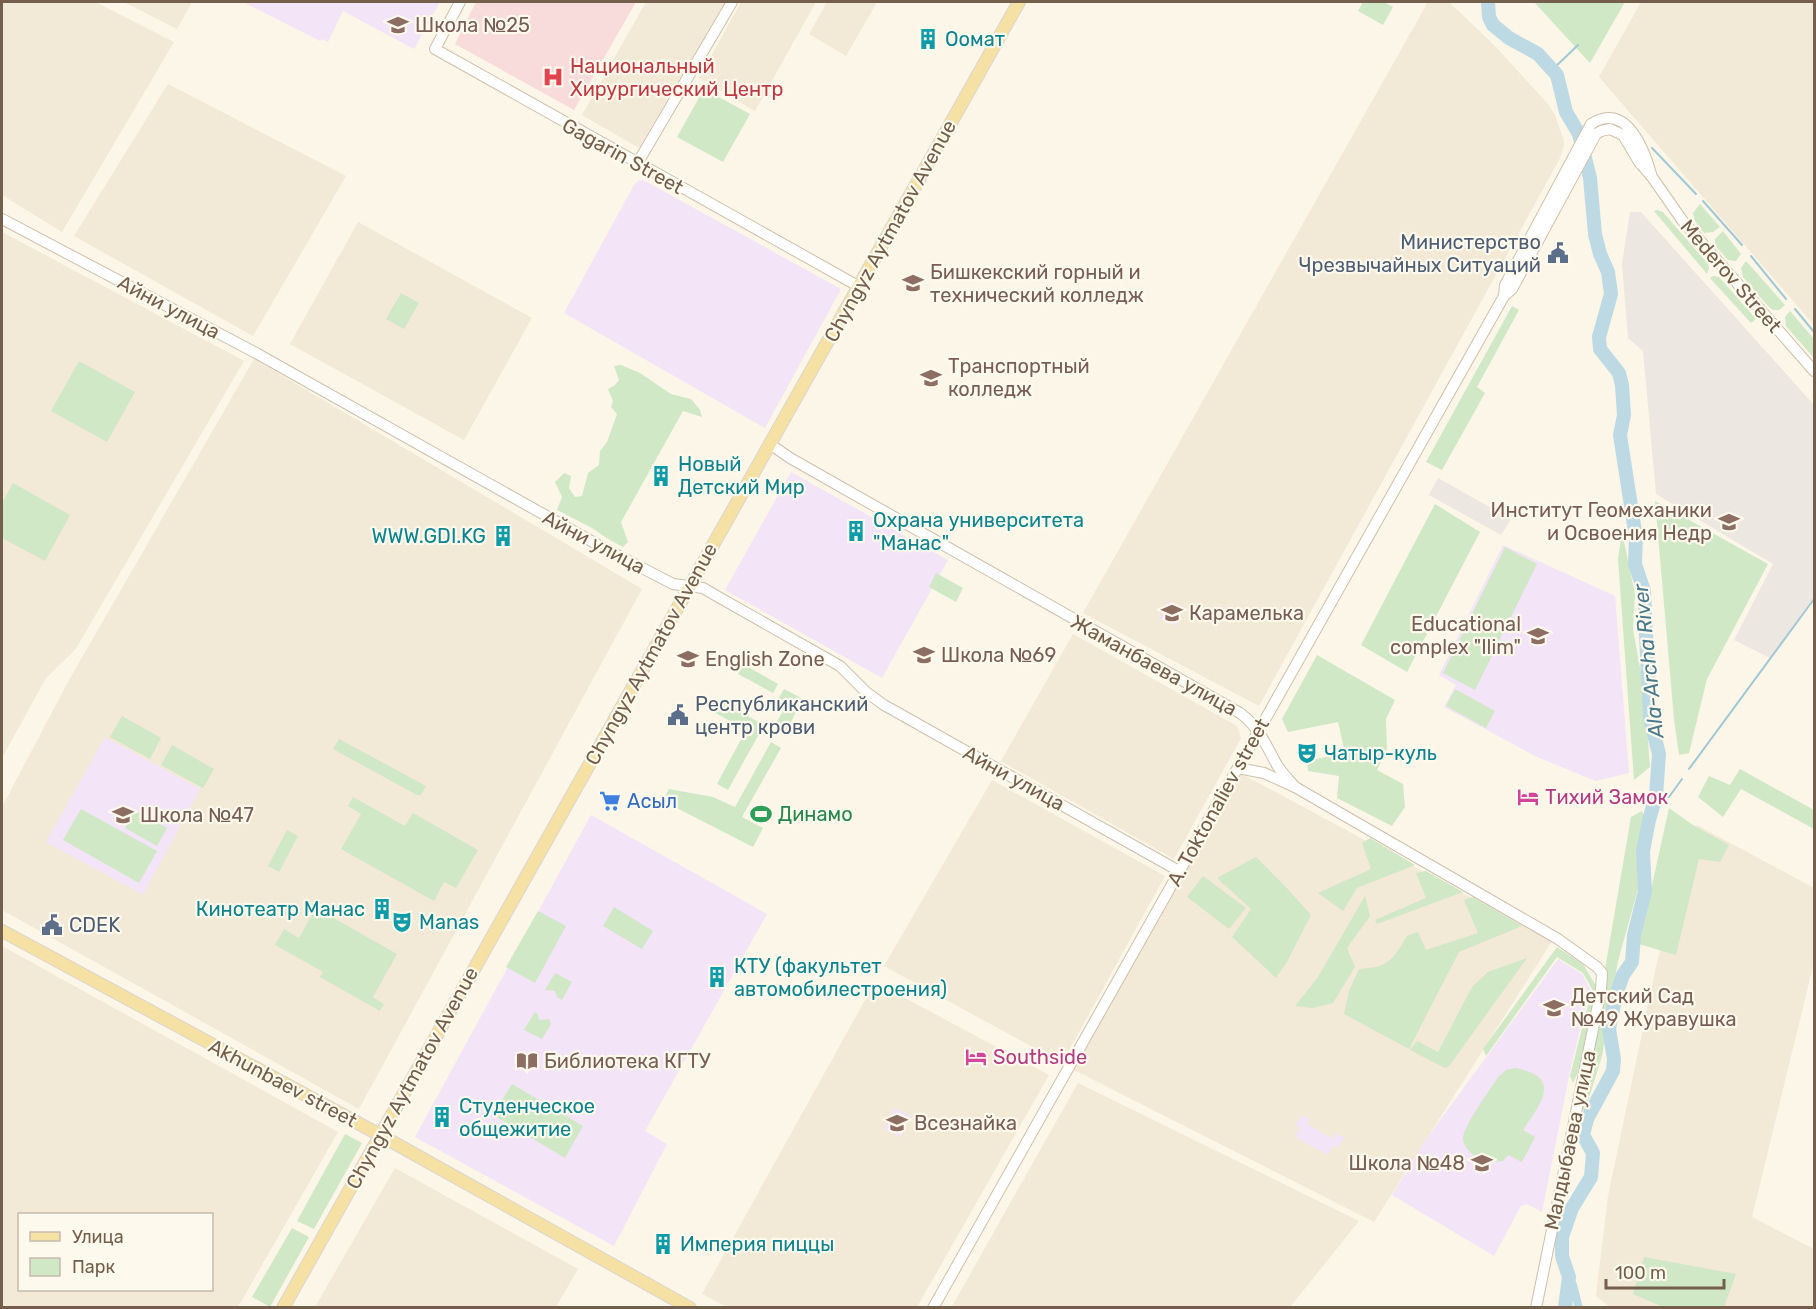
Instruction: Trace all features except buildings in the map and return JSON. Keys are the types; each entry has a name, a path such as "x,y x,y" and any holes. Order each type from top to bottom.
{"main road":[{"name":"Chyngyz Aytmatov Avenue","path":"283,1308 1019,2"},
{"name":"Akhunbaev street","path":"2,931 380,1135 690,1308"}],"street":[{"name":"Gagarin Street","path":"460,2 435,50 858,286"},
{"path":"637,164 732,2"},
{"name":"Mederov Street","path":"1600,125 1623,135 1638,162 1652,177 1682,220 1815,371"},
{"name":"A. Toktonaliev street","path":"933,1308 1504,296 1512,289 1555,199 1600,125"},
{"name":"Айни улица","path":"2,219 266,359 600,546 673,584 709,591 840,666 866,692 884,705 1179,871"},
{"name":"Жаманбаева улица","path":"770,444 859,498 1230,707 1244,716 1258,731 1277,765 1295,788 1558,939 1589,959 1602,973"},
{"path":"1238,768 1264,773 1295,788"},
{"name":"Малдыбаева улица","path":"1536,1308 1601,990 1602,973"}],"shaded area":[{"path":"2,2 95,2 174,42 62,232 2,195"},
{"path":"124,2 192,2 177,29"},
{"name":"Школа №25","path":"243,2 440,2 414,49 343,11 328,42 322,39 320,41"},
{"name":"Национальный Хирургический Центр","path":"476,2 636,2 574,110 455,44"},
{"path":"646,2 725,2 639,148 582,115"},
{"path":"741,2 816,2 755,111 699,78"},
{"path":"827,2 877,2 846,56 809,34"},
{"path":"1428,2 1449,2 1495,46 1548,104 1555,115 1564,146 1559,160 1259,706 1083,613"},
{"path":"1641,2 1814,2 1814,325 1599,77"},
{"path":"168,84 346,176 253,336 74,236"},
{"path":"640,180 841,289 765,428 564,313 634,185"},
{"path":"1630,212 1641,212 1814,405 1814,597 1770,658 1734,640 1773,564 1656,494 1643,351 1628,338 1622,264"},
{"path":"358,222 532,318 464,440 290,344"},
{"path":"2,232 244,361 75,650 46,678 2,758"},
{"path":"254,359 642,589 359,1109 2,910 2,807 69,680"},
{"path":"791,472 948,560 882,678 725,590"},
{"path":"1438,478 1511,519 1501,535 1429,495"},
{"name":"Educational complex \"Ilim\"","path":"1503,545 1615,596 1629,773 1596,781 1537,757 1444,707 1456,685 1439,675"},
{"name":"Карамелька","path":"1168,601 1184,608 1175,626 1159,619"},
{"path":"1073,634 1237,726 1241,738 1174,859 1001,761"},
{"name":"Школа №47","path":"105,737 200,789 143,895 46,842"},
{"path":"1242,774 1552,941 1374,1222 1072,1069"},
{"path":"992,780 1165,876 1062,1063 884,966"},
{"path":"591,815 767,914 645,1131 667,1144 614,1246 415,1137"},
{"path":"1697,825 1814,888 1814,962 1752,1217 1814,1249 1814,1307 1610,1307 1596,1296 1608,1196 1657,962"},
{"path":"2,946 338,1132 238,1307 2,1307"},
{"name":"Школа №48","path":"1558,959 1582,974 1590,989 1572,1062 1542,1212 1527,1204 1521,1206 1494,1256 1392,1195 1427,1138"},
{"path":"875,982 1049,1075 917,1307 727,1307 702,1294"},
{"path":"1078,1083 1359,1221 1290,1307 951,1308"},
{"name":"Всезнайка","path":"894,1108 911,1116 900,1137 884,1129"},
{"path":"1302,1115 1310,1119 1307,1124 1333,1139 1336,1133 1344,1138 1338,1148 1333,1146 1328,1155 1295,1137 1300,1128 1296,1125"},
{"path":"395,1168 578,1269 556,1307 315,1307"}],"green space":[{"path":"1363,2 1384,2 1393,7 1383,25 1358,11"},
{"path":"1534,2 1625,2 1590,63"},
{"path":"704,89 750,114 723,162 677,137"},
{"path":"1700,204 1720,227 1713,232 1704,233 1695,221 1693,213"},
{"path":"1654,211 1663,212 1708,264 1707,274"},
{"path":"1723,231 1741,254 1736,261 1728,260 1715,245 1715,239"},
{"path":"1746,261 1785,305 1779,310 1769,307 1743,277 1741,268"},
{"path":"1719,277 1756,319 1751,323 1710,278"},
{"path":"401,293 419,303 404,329 386,319"},
{"path":"1512,306 1519,310 1477,387 1485,393 1442,470 1426,462"},
{"path":"1790,311 1814,339 1814,358 1786,326 1785,317"},
{"path":"79,361 135,392 107,442 51,411"},
{"path":"621,365 640,373 671,394 691,399 700,410 702,417 683,411 621,522 628,542 623,547 557,510 562,497 555,482 564,473 571,476 569,488 575,497 582,496 588,473 599,465 600,451 607,442 617,414 611,407 613,401 608,389 619,380 614,366"},
{"path":"13,483 70,515 45,561 2,538 2,503"},
{"path":"1655,501 1768,564 1707,679 1689,753 1679,755 1674,719"},
{"path":"1435,504 1480,532 1407,672 1361,645"},
{"path":"1622,532 1635,594 1633,630 1644,688 1650,767 1634,780 1618,559"},
{"path":"1505,547 1537,564 1475,690 1443,673"},
{"path":"936,573 963,588 956,602 929,587"},
{"path":"1317,655 1395,700 1386,719 1387,749 1377,770 1403,784 1405,807 1392,826 1337,798 1339,776 1308,771 1307,761 1345,753 1338,722 1288,732 1282,719"},
{"path":"743,664 778,684 773,693 738,674"},
{"path":"784,689 803,699 786,731 775,725 787,704 778,699"},
{"path":"1455,689 1495,711 1486,728 1446,706"},
{"path":"718,700 764,725 728,790 717,784 746,730 712,711"},
{"path":"122,716 161,738 150,759 110,737"},
{"path":"339,739 426,786 421,795 417,795 333,749"},
{"path":"771,742 781,748 742,817 763,828 753,847 663,801 669,789 713,797 735,807"},
{"path":"172,745 214,769 203,788 161,765"},
{"path":"1740,769 1814,810 1814,829 1741,789 1723,817 1698,797 1709,776 1730,785"},
{"path":"353,797 405,826 413,813 478,850 456,888 444,882 434,901 341,849 361,814 348,806"},
{"path":"1669,808 1693,825 1729,845 1720,862 1699,859 1676,955 1639,944"},
{"path":"81,809 157,851 139,883 63,840"},
{"path":"135,810 167,828 157,846 125,828"},
{"path":"1642,811 1646,821 1639,847 1640,882 1618,961 1602,1056 1585,1111 1581,1110 1631,817"},
{"path":"287,830 298,836 279,872 268,866"},
{"path":"1370,838 1415,865 1357,888 1343,911 1318,893 1371,869 1362,843"},
{"path":"1256,857 1311,915 1287,962 1276,978 1232,937 1251,909 1217,878"},
{"path":"1426,871 1463,892 1377,924 1375,920 1426,898 1416,873"},
{"path":"1203,876 1246,908 1229,929 1187,897"},
{"path":"1365,896 1370,916 1347,948 1355,967 1333,1003 1313,1008 1295,1006 1318,977"},
{"path":"1473,897 1522,926 1459,952 1409,1049 1344,1014 1349,991 1359,969 1389,961 1407,936 1418,932 1426,950 1478,933 1464,900"},
{"path":"614,907 653,931 642,949 603,926"},
{"path":"316,908 397,954 373,997 384,1004 380,1011 320,977 323,972 275,945 284,929 299,938"},
{"path":"538,911 566,926 535,983 506,967"},
{"path":"1557,947 1583,964 1596,986 1581,1065 1573,1083 1570,1076 1592,989 1583,973 1557,957 1486,1056 1483,1049"},
{"path":"1527,958 1449,1066 1445,1068 1410,1050 1417,1041 1438,1052 1472,987 1488,972"},
{"path":"555,973 572,982 562,1000 557,997 555,991 545,990"},
{"path":"535,1012 539,1020 549,1019 551,1024 542,1039 524,1030"},
{"path":"1515,1068 1530,1072 1544,1085 1541,1101 1523,1130 1535,1137 1522,1162 1508,1155 1499,1162 1476,1157 1463,1141 1468,1125 1499,1076 1506,1070"},
{"path":"512,1084 583,1126 565,1158 493,1115"},
{"path":"345,1134 362,1143 314,1229 297,1221"},
{"path":"292,1228 309,1237 270,1307 252,1297"},
{"path":"1644,1257 1736,1274 1724,1307 1663,1307 1633,1294"}],"waterway":[{"name":"Ala-Archa River","path":"1488,2 1489,17 1493,25 1509,38 1538,54 1557,75 1566,112 1579,134 1590,178 1595,234 1608,272 1611,294 1599,337 1600,349 1619,373 1622,385 1624,415 1620,435 1636,538 1635,564 1644,591 1650,719 1659,754 1656,796 1643,851 1645,891 1634,935 1632,962 1623,975 1616,995 1609,1029 1614,1059 1613,1071 1587,1119 1583,1135 1593,1153 1591,1177 1572,1208 1562,1237 1562,1256 1569,1277 1565,1308"},
{"path":"1552,70 1578,45"},
{"path":"1652,148 1696,194"},
{"path":"1703,201 1742,245"},
{"path":"1751,256 1786,299"},
{"path":"1795,309 1814,332"},
{"path":"1689,769 1814,599"},
{"path":"1656,796 1669,797 1682,779"},
{"path":"1569,1277 1579,1308"}],"place":[{"name":"Школа №25","path":"398,25"},
{"name":"Оомат","path":"928,39"},
{"name":"Национальный Хирургический Центр","path":"553,77"},
{"name":"Министерство Чрезвычайных Ситуаций","path":"1558,253"},
{"name":"Бишкекский горный и технический колледж","path":"913,283"},
{"name":"Транспортный колледж","path":"931,378"},
{"name":"Новый Детский Мир","path":"661,476"},
{"name":"Институт Геомеханики и Освоения Недр","path":"1729,522"},
{"name":"Охрана университета \"Манас\"","path":"856,531"},
{"name":"WWW.GDI.KG","path":"503,536"},
{"name":"Карамелька","path":"1172,613"},
{"name":"Educational complex \"Ilim\"","path":"1538,636"},
{"name":"Школа №69","path":"924,655"},
{"name":"English Zone","path":"688,659"},
{"name":"Республиканский центр крови","path":"678,715"},
{"name":"Чатыр-куль","path":"1307,753"},
{"name":"Тихий Замок","path":"1528,797"},
{"name":"Асыл","path":"610,801"},
{"name":"Динамо","path":"761,814"},
{"name":"Школа №47","path":"123,815"},
{"name":"Кинотеатр Манас","path":"382,909"},
{"name":"Manas","path":"402,922"},
{"name":"CDEK","path":"52,925"},
{"name":"КТУ (факультет автомобилестроения)","path":"717,977"},
{"name":"Детский Сад №49 Журавушка","path":"1554,1008"},
{"name":"Southside","path":"976,1057"},
{"name":"Библиотека КГТУ","path":"527,1061"},
{"name":"Студенческое общежитие","path":"442,1117"},
{"name":"Всезнайка","path":"897,1123"},
{"name":"Школа №48","path":"1482,1163"},
{"name":"Империя пиццы","path":"663,1244"}]}
